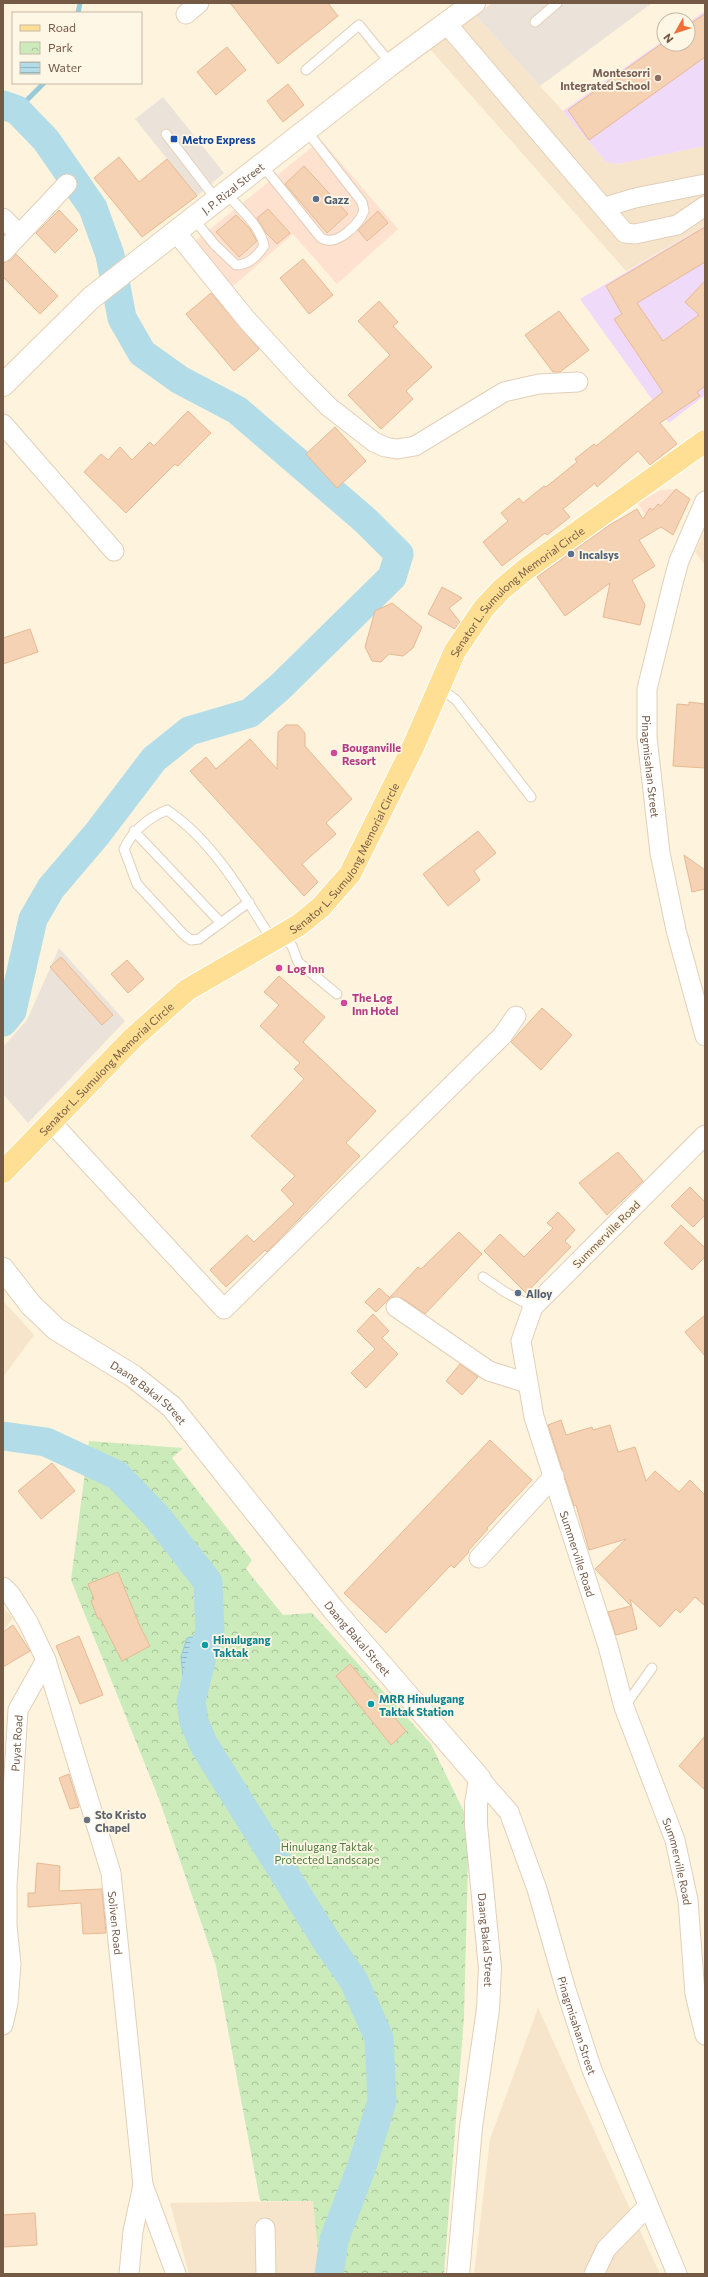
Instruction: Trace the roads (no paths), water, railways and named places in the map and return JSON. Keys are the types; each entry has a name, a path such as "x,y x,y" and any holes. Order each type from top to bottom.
{"main road":[{"name":"Senator L. Sumulong Memorial Circle","path":"3,1172 52,1123 132,1038 187,990 299,925 321,907 350,874 413,747 455,651 484,608 502,589 526,569 705,441"}],"street":[{"name":"J. P. Rizal Street","path":"3,385 91,298 391,64 474,3"},
{"path":"446,23 605,207 625,233 635,234 677,225 705,206"},
{"path":"3,252 67,184"},
{"path":"605,207 635,198 705,184"},
{"path":"3,218 19,234"},
{"path":"175,231 247,320 301,379 335,411 374,442 397,449 415,446 504,392 539,384 578,382"},
{"path":"3,424 114,551"},
{"name":"Pinagmisahan Street","path":"704,507 679,561 649,681 646,737 660,853 676,930 705,1036"},
{"path":"52,1123 224,1309 502,1036 516,1016"},
{"name":"Summerville Road","path":"705,1135 532,1307 521,1341 526,1383 534,1417 608,1646 624,1708 675,1840 688,1900 694,1994 705,2035"},
{"name":"Daang Bakal Street","path":"3,1270 30,1305 56,1329 133,1376 172,1407 333,1610 480,1779 476,1804 476,1825 490,1968 488,2009 470,2127 458,2274"},
{"path":"396,1306 489,1371 526,1383"},
{"path":"479,1558 554,1476"},
{"name":"Soliven Road","path":"3,1587 11,1595 28,1622 46,1660 111,1873 143,2185 176,2274"},
{"name":"Puyat Road","path":"3,2024 8,2003 11,1964 6,1926 7,1886 18,1710 46,1660"},
{"name":"Pinagmisahan Street","path":"480,1779 509,1812 537,1888 566,1990 592,2070 677,2274"},
{"path":"129,2274 133,2231 143,2185"},
{"path":"594,2274 606,2249 648,2206"},
{"path":"265,2228 266,2274"}],"lane":[{"path":"535,22 557,3"},
{"path":"306,70 359,25 391,64"},
{"path":"262,164 321,238 327,242 334,241 356,224 364,211 362,202 306,130"},
{"path":"166,134 221,196 253,225 263,241 264,246 252,260 243,265 236,265 215,245 193,217"},
{"path":"440,688 456,700 531,797"},
{"path":"249,902 199,939 191,940 184,935 137,884 124,849 134,831 155,815 167,810 182,821 211,852 277,938 292,946 298,962 337,994"},
{"path":"134,831 221,923"},
{"path":"483,1277 504,1292 532,1307"},
{"path":"624,1708 652,1668"}],"water":[{"path":"210,1633 222,1638 213,1656 212,1669 202,1685 199,1699 199,1721 204,1745 187,1722 181,1657 187,1638"}],"waterway":[{"path":"78,12 80,3"},
{"path":"17,110 43,84"},
{"path":"3,105 17,110 46,140 93,208 110,255 122,318 142,353 180,380 237,410 365,520 399,554 392,577 280,687 250,713 189,731 154,759 97,834 51,888 33,919 12,1011 3,1022"},
{"path":"3,1436 46,1442 117,1475 158,1518 208,1582 210,1633 205,1645 191,1701 194,1722 204,1745 327,1942 354,1981 379,2038 382,2101 362,2166 334,2240 329,2274"}],"place":[{"name":"Montesorri Integrated School","path":"658,78"},
{"name":"Metro Express","path":"174,139"},
{"name":"Gazz","path":"316,199"},
{"name":"Incalsys","path":"571,554"},
{"name":"Bouganville Resort","path":"334,753"},
{"name":"Log Inn","path":"279,968"},
{"name":"The Log Inn Hotel","path":"344,1003"},
{"name":"Alloy","path":"518,1293"},
{"name":"Hinulugang Taktak","path":"205,1645"},
{"name":"MRR Hinulugang Taktak Station","path":"371,1704"},
{"name":"Sto Kristo Chapel","path":"87,1820"}],"park label":[{"name":"Hinulugang Taktak Protected Landscape","path":"327,1852"}]}
